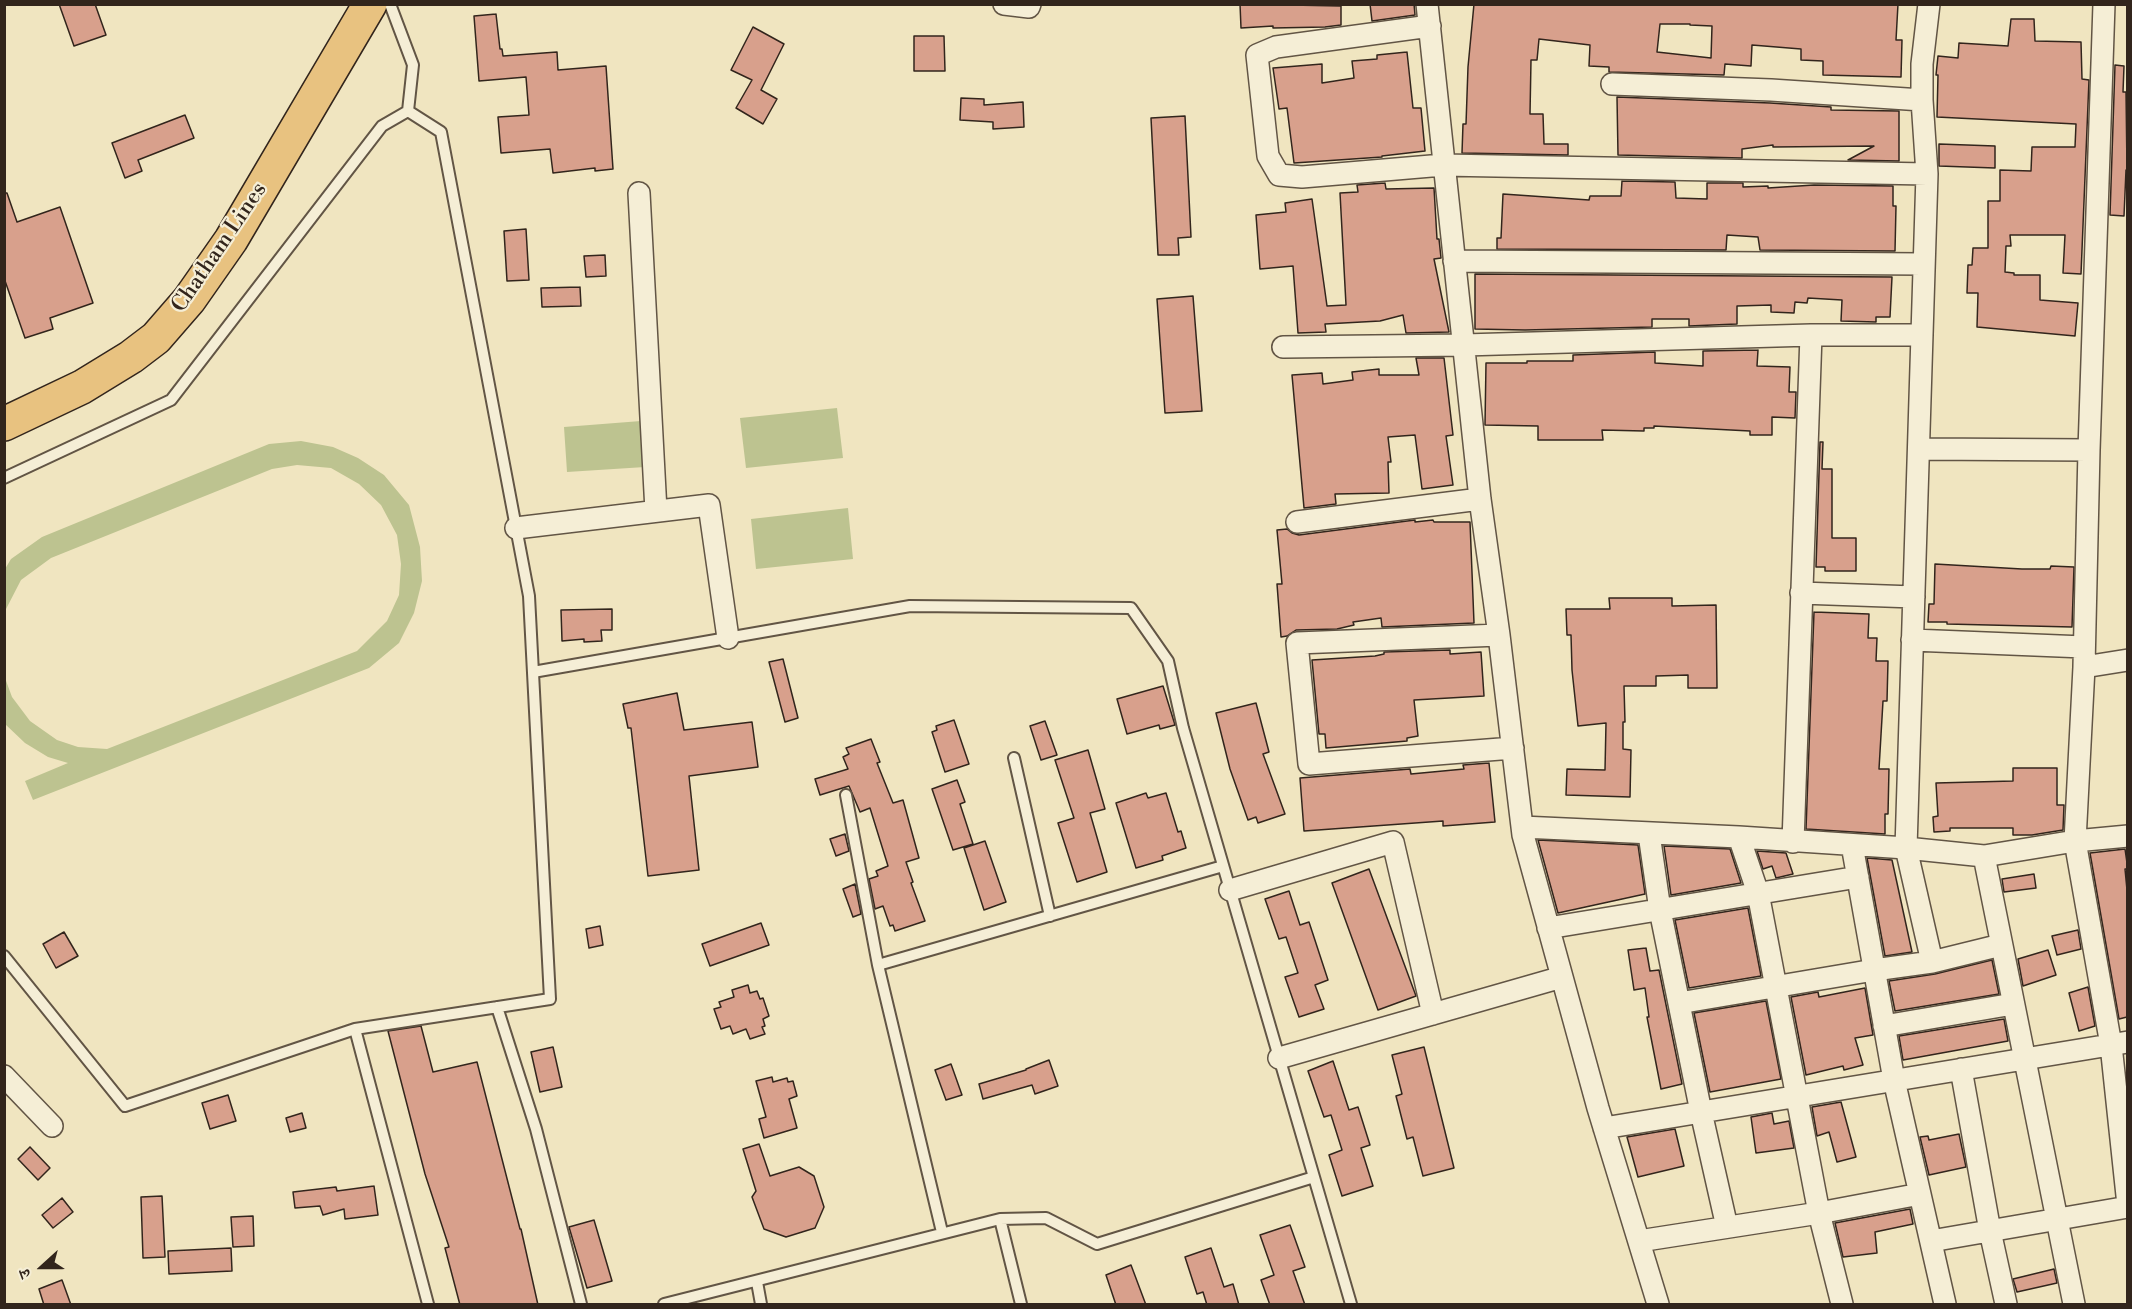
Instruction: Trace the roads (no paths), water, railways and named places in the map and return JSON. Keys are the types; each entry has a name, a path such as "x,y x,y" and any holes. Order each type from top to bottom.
{"highway":[{"name":"Chatham Lines","path":"4,404 88,363 117,345 141,326 175,289 208,241 348,4"},
{"name":"Chatham Lines","path":"4,424 82,387 131,357 156,338 189,300 231,240 370,4"}],"street":[{"path":"1004,4 1029,7 1030,4"},
{"path":"1427,4 1480,499 1522,827 1604,1128 1658,1305"},
{"path":"1929,4 1922,64 1927,174 1906,848 1932,962"},
{"path":"1931,1241 2127,1206 2119,1044 2075,841 2084,656 2104,4"},
{"path":"1430,26 1276,47 1257,55 1268,156 1279,176 1302,177 1443,165 1927,174"},
{"path":"1612,84 1771,90 1922,100"},
{"path":"639,193 656,511"},
{"path":"1454,261 1924,264"},
{"path":"1283,347 1464,345 1811,334 1922,335"},
{"path":"1793,842 1811,334"},
{"path":"1919,449 2089,450"},
{"path":"1297,522 1480,499"},
{"path":"516,528 709,505 728,638"},
{"path":"1801,593 1914,597"},
{"path":"1499,635 1297,643 1309,764 1512,748"},
{"path":"1912,640 2127,660"},
{"path":"1522,827 1739,837 1906,848 1984,856 2075,841 2127,836"},
{"path":"1649,834 1660,910 1727,1227"},
{"path":"1739,837 1758,893 1819,1213 1842,1305"},
{"path":"1230,890 1393,842 1433,1014"},
{"path":"1852,845 1894,1080 1945,1305"},
{"path":"1984,856 2074,1305"},
{"path":"1548,928 1858,877"},
{"path":"1679,1002 1932,962 2001,945"},
{"path":"1279,1058 1562,977"},
{"path":"1884,1026 2013,1004"},
{"path":"1604,1128 2119,1044"},
{"path":"1961,1069 1990,1231 2006,1305"},
{"path":"4,1076 52,1126"},
{"path":"1639,1241 1819,1213 1920,1194"}],"lane":[{"path":"390,4 413,65 408,111"},
{"path":"4,478 171,400 382,126 408,111"},
{"path":"4,956 124,1106 355,1029 550,999 529,596 441,132 408,111"},
{"path":"532,672 910,606 1131,608 1168,661 1183,728 1351,1305"},
{"path":"1014,758 1050,915"},
{"path":"846,795 878,965 942,1232"},
{"path":"878,965 1223,866"},
{"path":"497,1007 536,1129 581,1305"},
{"path":"355,1029 428,1305"},
{"path":"664,1305 1000,1219 1046,1218 1097,1244 1314,1177"},
{"path":"1000,1219 1021,1305"},
{"path":"757,1282 761,1305"}]}
